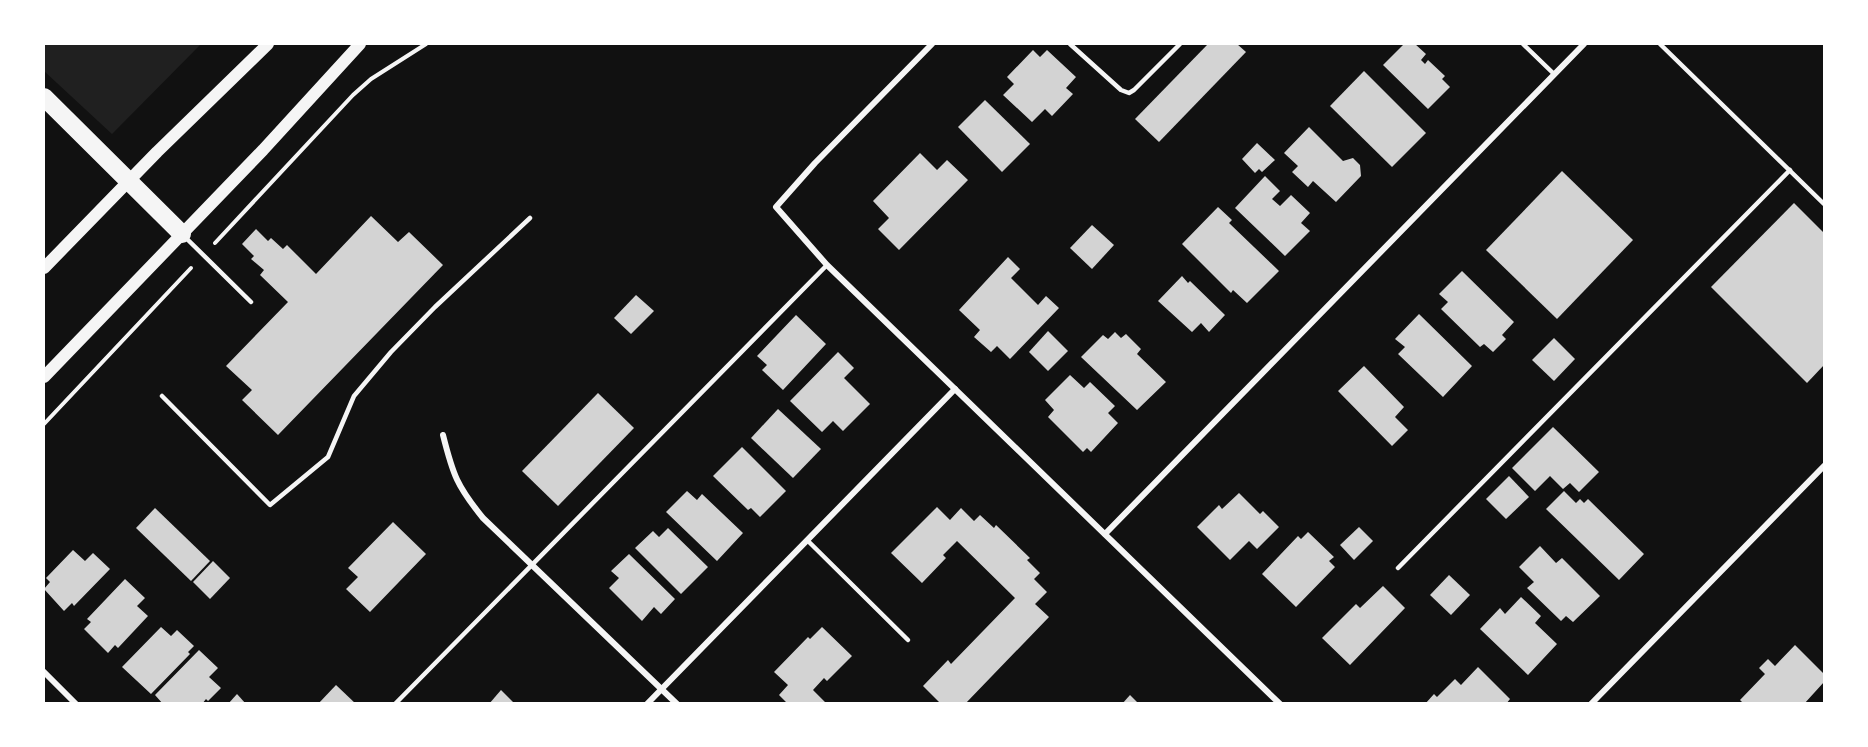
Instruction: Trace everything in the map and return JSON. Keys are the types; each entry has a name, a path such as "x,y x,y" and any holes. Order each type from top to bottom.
{"highway":[{"path":"44,97 182,234"}],"main road":[{"path":"44,268 128,181 268,44"},
{"path":"44,377 263,150 360,44"}],"street":[{"path":"932,44 815,163 776,207 827,265 1280,704"},
{"path":"1105,534 1584,44"},
{"path":"646,704 955,389"},
{"path":"443,435 452,472 461,490 483,518 677,704"},
{"path":"1591,704 1824,466"},
{"path":"44,672 76,704"}],"lane":[{"path":"1070,44 1121,90 1129,93 1180,44"},
{"path":"1523,44 1554,74"},
{"path":"1660,44 1824,204"},
{"path":"1398,568 1790,170"},
{"path":"162,396 270,505 328,457 354,396 392,352 435,307 530,218"},
{"path":"182,234 251,302"},
{"path":"395,704 827,265"},
{"path":"807,540 908,640"}],"path":[{"path":"44,424 353,95 371,79 426,44"}],"shaded area":[{"path":"44,44 201,44 112,134 44,71"}],"building":[{"path":"1208,44 1237,44 1246,52 1159,142 1135,119"},
{"path":"1404,44 1415,44 1426,54 1421,60 1425,64 1428,60 1445,76 1442,79 1450,87 1428,109 1383,65"},
{"path":"1033,50 1040,57 1047,50 1076,77 1066,88 1073,94 1052,116 1045,109 1032,122 1003,95 1014,84 1007,77"},
{"path":"1364,71 1426,133 1392,167 1330,106"},
{"path":"985,100 1030,144 1002,172 958,127"},
{"path":"1309,127 1343,161 1353,158 1360,165 1361,176 1336,202 1313,181 1308,187 1292,172 1298,166 1284,153"},
{"path":"1257,143 1275,160 1262,172 1259,169 1255,173 1242,159"},
{"path":"920,153 937,170 947,160 968,180 899,250 878,229 889,218 873,201"},
{"path":"1562,171 1633,240 1557,319 1486,250"},
{"path":"1265,176 1280,191 1272,199 1280,206 1291,195 1310,213 1301,223 1310,231 1285,256 1235,208"},
{"path":"1794,203 1824,233 1824,365 1807,383 1711,287"},
{"path":"1218,207 1232,220 1229,223 1279,271 1247,303 1233,290 1231,293 1182,244"},
{"path":"371,216 398,242 409,232 443,265 278,435 242,400 252,390 226,366 288,302 260,275 264,270 251,259 254,256 242,244 256,229 268,241 271,238 283,249 287,245 316,274"},
{"path":"1092,225 1114,245 1092,269 1070,248"},
{"path":"1008,257 1020,269 1011,278 1038,305 1046,296 1059,308 1010,359 997,346 991,352 974,337 980,330 959,310"},
{"path":"1462,271 1514,322 1502,335 1506,339 1493,352 1484,344 1480,347 1441,309 1448,302 1439,294"},
{"path":"1182,276 1225,315 1209,332 1201,323 1192,332 1158,301"},
{"path":"636,295 654,311 631,334 614,318"},
{"path":"1419,314 1472,366 1443,397 1398,354 1405,347 1395,339"},
{"path":"796,315 826,344 783,390 762,370 767,365 757,356"},
{"path":"1048,331 1068,351 1048,371 1029,352"},
{"path":"1115,332 1121,338 1126,334 1141,349 1137,354 1166,382 1137,410 1081,357 1103,335 1108,339"},
{"path":"1554,338 1575,359 1554,381 1532,360"},
{"path":"838,352 854,368 844,378 870,404 843,431 833,421 822,432 790,401"},
{"path":"1364,366 1404,407 1395,417 1408,430 1392,446 1338,391"},
{"path":"1070,375 1084,388 1090,382 1115,406 1108,413 1118,423 1091,452 1087,448 1083,452 1048,417 1054,410 1045,400"},
{"path":"598,393 634,428 558,506 522,471"},
{"path":"778,409 821,449 793,478 751,438"},
{"path":"1553,427 1599,472 1579,492 1570,483 1563,489 1550,476 1535,491 1512,468"},
{"path":"742,447 786,491 760,517 751,508 748,510 713,476"},
{"path":"1509,476 1529,497 1506,519 1486,499"},
{"path":"687,491 697,500 702,494 743,533 717,561 666,512"},
{"path":"1564,491 1576,503 1580,499 1584,503 1588,499 1644,554 1619,580 1546,509"},
{"path":"1239,493 1260,514 1263,511 1279,527 1257,549 1249,541 1230,560 1197,527 1219,505 1222,509"},
{"path":"937,507 950,520 961,508 974,521 980,515 994,528 996,525 1030,558 1027,560 1040,573 1034,579 1047,592 1035,604 1049,617 965,704 941,704 923,686 948,660 951,664 1015,598 957,541 943,555 946,558 922,583 891,553"},
{"path":"155,508 210,561 191,581 136,528"},
{"path":"393,522 426,554 370,612 346,589 358,577 348,568"},
{"path":"1359,527 1373,541 1354,560 1340,545"},
{"path":"668,528 708,567 681,594 635,548 653,531 659,537"},
{"path":"1308,532 1334,557 1329,561 1335,567 1296,607 1262,574 1298,536 1301,539"},
{"path":"1540,546 1556,563 1562,558 1600,596 1573,622 1566,616 1561,621 1527,588 1534,582 1519,567"},
{"path":"73,550 85,561 93,553 110,569 74,606 72,603 64,611 44,589 50,582 46,578"},
{"path":"629,554 675,599 661,614 654,607 642,621 609,588 619,578 611,571"},
{"path":"213,561 230,578 210,599 193,582"},
{"path":"1449,575 1470,595 1451,615 1430,595"},
{"path":"125,579 145,598 137,606 148,616 118,648 115,645 108,653 84,629 91,622 87,619"},
{"path":"1383,586 1405,608 1350,665 1322,638 1356,604 1360,608"},
{"path":"1521,597 1541,616 1535,623 1557,644 1528,675 1480,629 1500,608 1505,614"},
{"path":"161,627 171,636 177,630 194,646 188,652 190,654 151,694 122,667"},
{"path":"822,627 852,656 827,681 824,678 813,690 827,704 788,704 779,695 788,685 774,672 808,637 810,639"},
{"path":"1795,645 1824,674 1824,682 1804,704 1744,704 1740,700 1765,674 1759,668 1768,659 1775,666"},
{"path":"199,650 218,668 209,677 221,688 202,704 163,704 155,695"},
{"path":"1478,667 1510,699 1506,704 1425,704 1434,694 1437,697 1455,679 1461,685"},
{"path":"336,685 356,704 318,704"},
{"path":"501,690 515,704 489,704"},
{"path":"237,694 246,704 228,704"},
{"path":"1130,695 1139,704 1122,704"}]}
